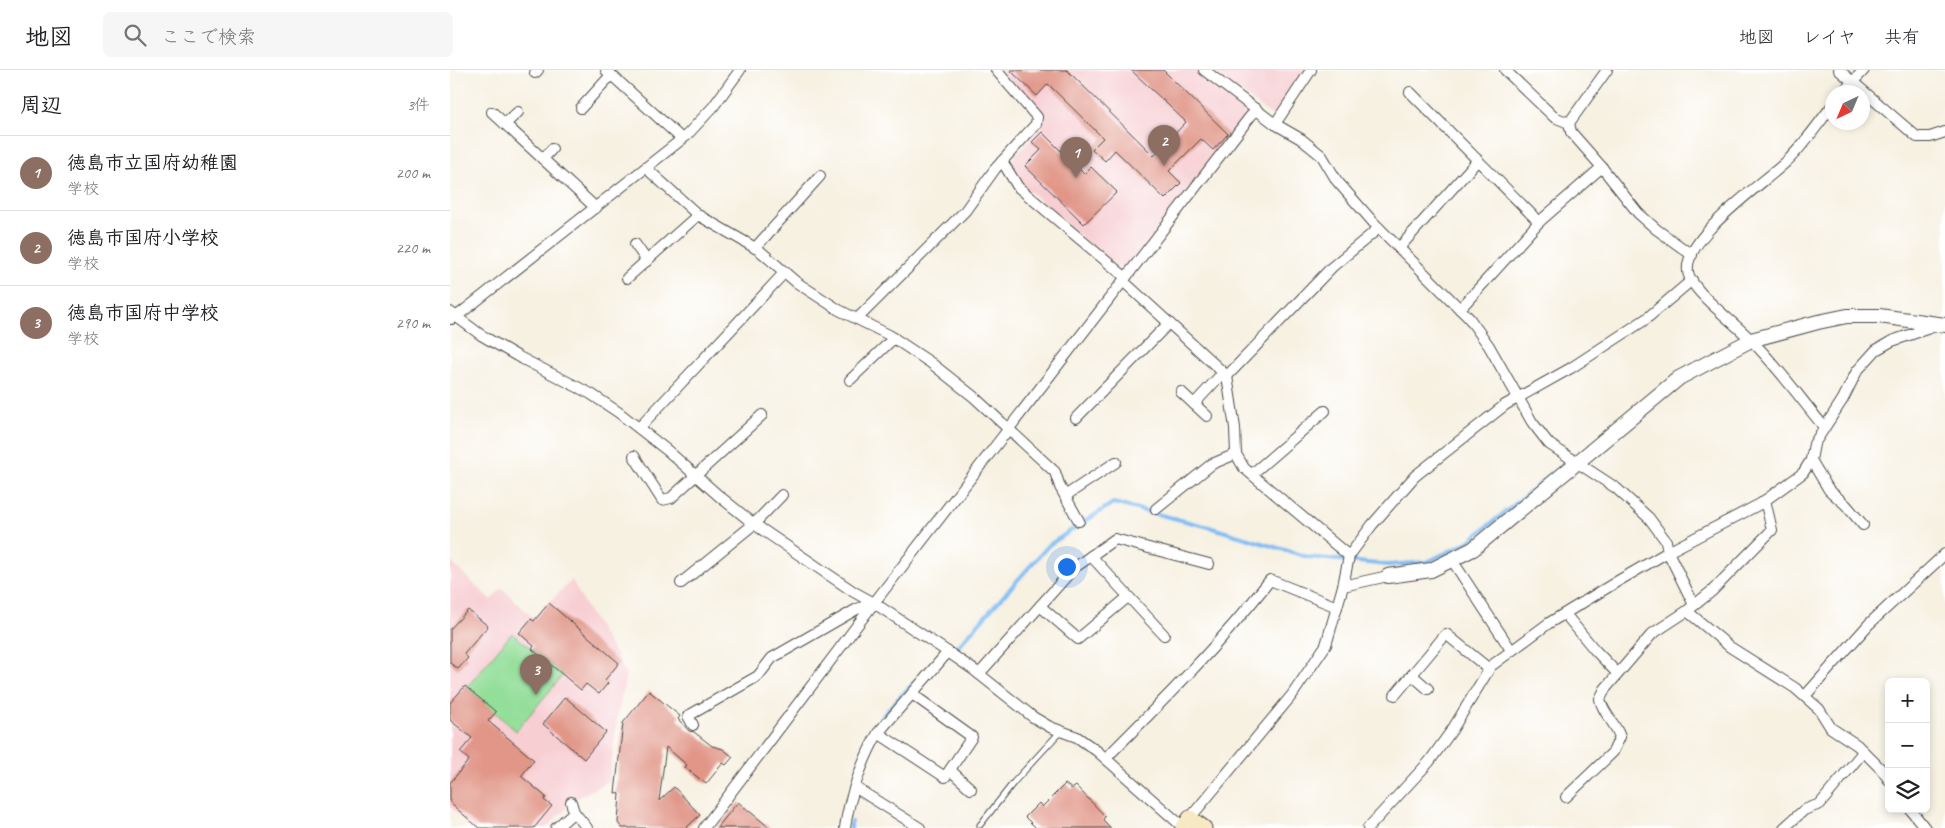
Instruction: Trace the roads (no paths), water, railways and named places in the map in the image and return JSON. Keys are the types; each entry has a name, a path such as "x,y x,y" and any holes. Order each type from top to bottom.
{"main road":[{"path":"1185,824 1204,828"}],"street":[{"path":"740,70 713,107 682,139 596,208 452,316 517,356 591,394 639,428 754,524 854,592 948,652 1033,717 1060,731 1077,737 1106,758 1185,824 1292,695 1326,645 1344,586 1349,558 1372,525 1415,476 1505,405 1571,368 1646,319 1692,280"},
{"path":"857,319 965,211 1002,161 1036,124 1037,117 996,70"},
{"path":"1204,70 1275,124 1301,139 1322,156 1337,181 1379,228 1460,309 1489,346 1532,422 1549,444 1616,488 1649,518 1666,541 1668,552 1691,608 1730,648 1795,688 1819,708 1832,728 1863,752 1885,774"},
{"path":"1275,124 1311,70"},
{"path":"1505,70 1554,117 1569,123"},
{"path":"1607,70 1569,123 1571,132 1602,167 1638,213 1656,229 1692,255"},
{"path":"1839,70 1917,137 1930,137 1945,132"},
{"path":"1849,85 1864,70"},
{"path":"581,108 608,73 682,139"},
{"path":"1410,92 1539,222"},
{"path":"704,828 874,603 1256,109"},
{"path":"492,112 596,208"},
{"path":"504,124 518,112"},
{"path":"1824,427 1781,373 1751,340 1699,291 1689,277 1689,261 1697,245 1729,210 1787,161 1825,115"},
{"path":"543,159 552,149"},
{"path":"1399,248 1478,160"},
{"path":"1002,161 1018,187 1124,279 1169,324 1227,376 1236,428 1236,454 1244,468 1349,558"},
{"path":"1460,309 1539,222 1602,167"},
{"path":"646,168 698,215 755,248 796,282 839,310 894,338 931,363 1009,429 1055,472 1065,496 1079,521"},
{"path":"755,248 820,176"},
{"path":"627,278 698,215"},
{"path":"1194,404 1218,378 1227,376 1332,267 1379,228"},
{"path":"635,244 647,260"},
{"path":"639,428 785,272"},
{"path":"1344,586 1388,576 1431,570 1473,549 1679,378 1751,340 1847,316 1879,316 1942,325"},
{"path":"1076,418 1169,324"},
{"path":"1368,828 1429,762 1452,730 1489,669 1511,650 1564,614 1668,552 1765,500 1804,472 1811,460 1814,444 1843,399 1857,371 1876,350 1892,341 1942,325"},
{"path":"850,380 894,338"},
{"path":"1181,392 1207,416"},
{"path":"1252,474 1325,411"},
{"path":"634,456 662,500 671,498 762,416"},
{"path":"1156,509 1212,464 1236,454"},
{"path":"1811,460 1829,490 1846,505 1863,525"},
{"path":"1065,496 1116,462"},
{"path":"681,583 754,524 782,495"},
{"path":"1566,797 1613,752 1620,737 1617,728 1602,709 1600,699 1617,673 1652,634 1691,608 1712,591 1772,530 1765,500"},
{"path":"979,674 1074,568 1115,539 1209,564"},
{"path":"1805,696 1869,624 1945,554"},
{"path":"1091,556 1164,636"},
{"path":"1452,560 1511,650"},
{"path":"1106,758 1184,679 1250,606 1270,580 1337,607"},
{"path":"1040,606 1078,639 1128,597"},
{"path":"693,725 688,716 758,676 772,658 857,609 874,603"},
{"path":"1564,614 1594,650 1617,673"},
{"path":"1394,695 1446,634 1489,669"},
{"path":"845,828 847,813 870,747 878,733 895,711 948,652"},
{"path":"1412,674 1428,689"},
{"path":"878,733 945,777 972,737 912,694"},
{"path":"1784,828 1804,810 1820,804 1863,752"},
{"path":"950,770 971,789"},
{"path":"856,788 920,828"},
{"path":"556,828 573,807 586,828"},
{"path":"1913,813 1925,828"}],"lane":[{"path":"980,825 1014,782 1060,731"}],"waterway":[{"path":"954,651 1049,545 1113,503 1209,527 1308,557 1388,565 1427,562 1468,542 1561,467"},
{"path":"869,741 885,713 924,673"},
{"path":"851,822 851,828"}],"place":[{"name":"徳島市国府小学校","path":"1164,166"},
{"name":"徳島市立国府幼稚園","path":"1076,178"},
{"name":"徳島市国府中学校","path":"536,695"}]}
